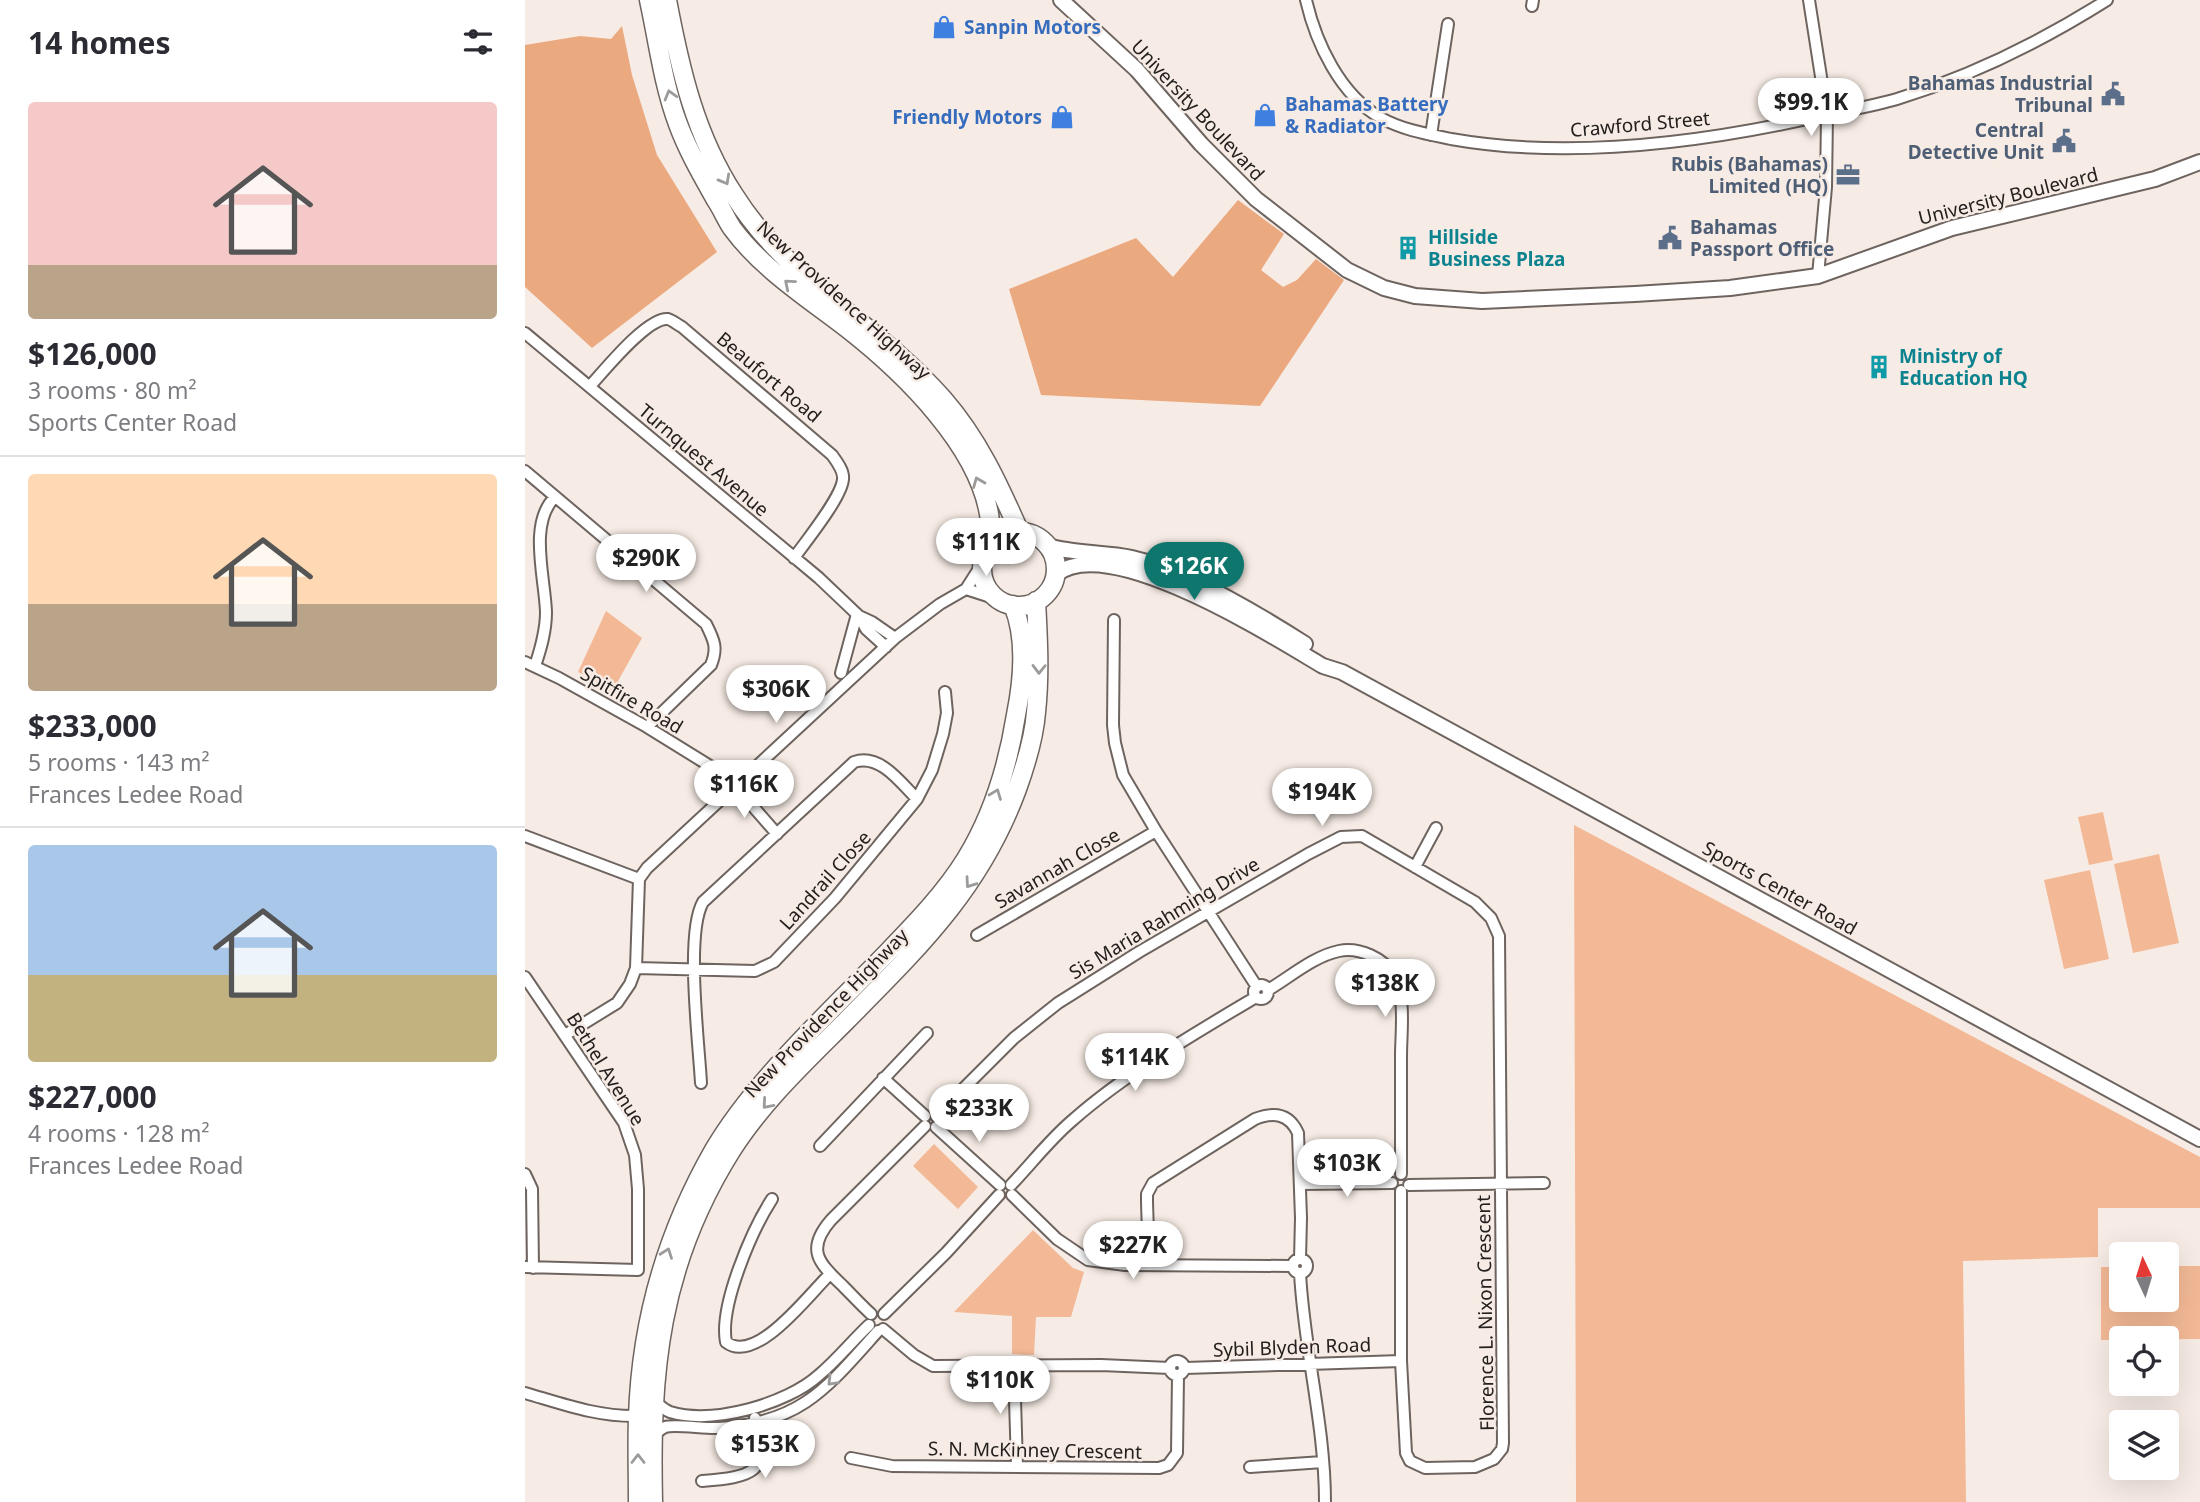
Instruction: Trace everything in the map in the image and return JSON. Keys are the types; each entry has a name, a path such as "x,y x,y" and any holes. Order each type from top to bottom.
{"highway":[{"name":"New Providence Highway","path":"649,0 677,122 701,174 732,228 778,274 892,368 943,420 978,481 990,521 986,556"},
{"name":"New Providence Highway","path":"667,0 694,117 709,153 734,195 794,269 910,366 943,399 990,466 1020,533"},
{"path":"1020,533 1036,537 1047,545 1054,559 1055,575 1049,590 1036,601 1024,605 1005,602 985,583 986,556 1004,536 1020,533"},
{"name":"New Providence Highway","path":"653,1502 653,1400 661,1332 671,1286 700,1210 731,1151 755,1118 790,1076 919,946 968,887 1003,827 1027,762 1035,725 1039,664 1036,601"},
{"name":"New Providence Highway","path":"638,1502 638,1416 646,1340 660,1272 685,1207 716,1147 735,1118 766,1080 945,890 984,825 1007,763 1018,707 1022,668 1020,623 1005,602"}],"main road":[{"name":"University Boulevard","path":"1061,0 1137,69 1201,144 1250,194 1347,270 1384,288 1415,296 1482,301 1730,288 1818,276 1952,228 2155,179 2200,162"},
{"name":"Sports Center Road","path":"1047,545 1067,551 1131,558 1186,578 1329,658 1342,672"},
{"name":"Sports Center Road","path":"1055,575 1070,567 1093,564 1119,567 1158,578 1195,595 1323,666 1342,672 2200,1139"}],"street":[{"name":"Crawford Street","path":"1306,0 1311,23 1338,74 1361,104 1379,117 1404,129 1512,147 1583,147 1676,141 1766,129 1896,99 1987,65 2062,28 2107,0"},
{"path":"1809,0 1828,115 1826,187 1818,276"},
{"path":"1431,135 1448,24"},
{"name":"Beaufort Road","path":"590,386 642,331 657,321 668,319 682,327 832,455 839,465 844,477 840,491 795,558"},
{"name":"Turnquest Avenue","path":"525,333 795,558 858,615 866,629 890,642"},
{"path":"525,471 706,624 715,641 717,651 711,665 647,727"},
{"path":"530,664 543,638 545,621 541,522 549,503 555,497"},
{"path":"565,1035 617,1003 630,984 636,968 639,879 647,868 890,642 940,604 966,589 986,556"},
{"path":"966,589 1005,602"},
{"path":"841,673 858,615"},
{"path":"652,1437 666,1427 710,1429 757,1423 783,1415 816,1397 875,1325 877,1311 884,1314 1080,1113 1256,992 1123,775 1116,751 1114,725 1114,620"},
{"name":"Spitfire Road","path":"530,664 647,727 710,766 734,785 777,834"},
{"name":"Landrail Close","path":"636,968 755,971 774,962 835,898 917,799 932,770 943,734 947,713 945,692"},
{"path":"701,1083 694,968 696,919 703,902 854,762 873,762 886,768 917,799"},
{"path":"1415,867 1436,828"},
{"name":"Savannah Close","path":"977,935 1156,831"},
{"path":"525,836 639,879"},
{"name":"Sis Maria Rahming Drive","path":"875,1325 820,1262 816,1249 825,1227 1034,1020 1092,981 1281,868 1341,837 1368,839 1475,902 1492,918 1499,936 1501,1184"},
{"name":"Florence L. Nixon Crescent","path":"1256,992 1263,985 1268,990 1326,956 1342,950 1366,954 1384,963 1398,984 1401,1007 1401,1361 1405,1446 1411,1461 1425,1468 1482,1466 1494,1459 1502,1449 1501,1184"},
{"name":"Bethel Avenue","path":"525,977 624,1123 635,1155 638,1189 638,1270 529,1267"},
{"path":"820,1146 927,1033"},
{"path":"883,1078 1057,1238 1088,1260 1102,1264 1298,1266"},
{"path":"1149,1265 1147,1194 1153,1183 1255,1119 1273,1114 1292,1123 1298,1133 1298,1266 1303,1323 1323,1462 1325,1502"},
{"path":"525,1174 532,1189 529,1267"},
{"path":"1300,1184 1544,1183"},
{"path":"772,1199 756,1227 733,1289 724,1325 726,1342 740,1348 761,1341 830,1274"},
{"path":"653,1400 669,1412 730,1413 752,1409 785,1397 811,1381 875,1325"},
{"name":"Sybil Blyden Road","path":"875,1325 933,1366 1101,1365 1177,1371 1401,1361"},
{"path":"1014,1366 1017,1466"},
{"name":"S. N. McKinney Crescent","path":"851,1458 892,1466 1147,1468 1168,1465 1174,1459 1178,1445 1177,1371"},
{"path":"525,1393 588,1412 608,1416 638,1416"},
{"path":"702,1481 739,1478 753,1471 758,1465 762,1437 752,1409"},
{"path":"1250,1467 1323,1462"}],"shaded area":[{"path":"622,26 632,75 657,155 717,252 592,348 525,287 525,45 580,36 611,39"},
{"path":"1238,200 1284,234 1261,270 1283,287 1297,280 1316,259 1344,280 1260,406 1041,395 1009,289 1136,238 1173,277"},
{"path":"606,611 642,638 612,692 578,672"},
{"path":"2103,812 2113,860 2089,865 2078,817"},
{"path":"1574,825 2200,1157 2200,1208 2098,1208 2098,1257 1963,1261 1966,1502 1576,1502"},
{"path":"2159,854 2179,943 2133,953 2114,864"},
{"path":"2090,870 2109,959 2064,969 2044,880"},
{"path":"934,1144 978,1187 958,1209 913,1166"},
{"path":"1033,1230 1073,1268 1084,1272 1071,1317 1036,1317 1034,1355 1012,1354 1012,1316 954,1312"},
{"path":"2179,1266 2200,1266 2200,1339 2179,1339 2179,1326 2109,1326 2109,1340 2101,1340 2101,1267 2109,1267 2109,1312 2179,1312"}],"place":[{"name":"Sanpin Motors","path":"944,27"},
{"name":"Bahamas Industrial Tribunal","path":"2113,94"},
{"name":"Bahamas Battery & Radiator","path":"1265,115"},
{"name":"Friendly Motors","path":"1062,117"},
{"name":"Central Detective Unit","path":"2064,141"},
{"name":"Rubis (Bahamas) Limited (HQ)","path":"1848,175"},
{"name":"Bahamas Passport Office","path":"1670,238"},
{"name":"Hillside Business Plaza","path":"1408,248"},
{"name":"Ministry of Education HQ","path":"1879,367"}]}
